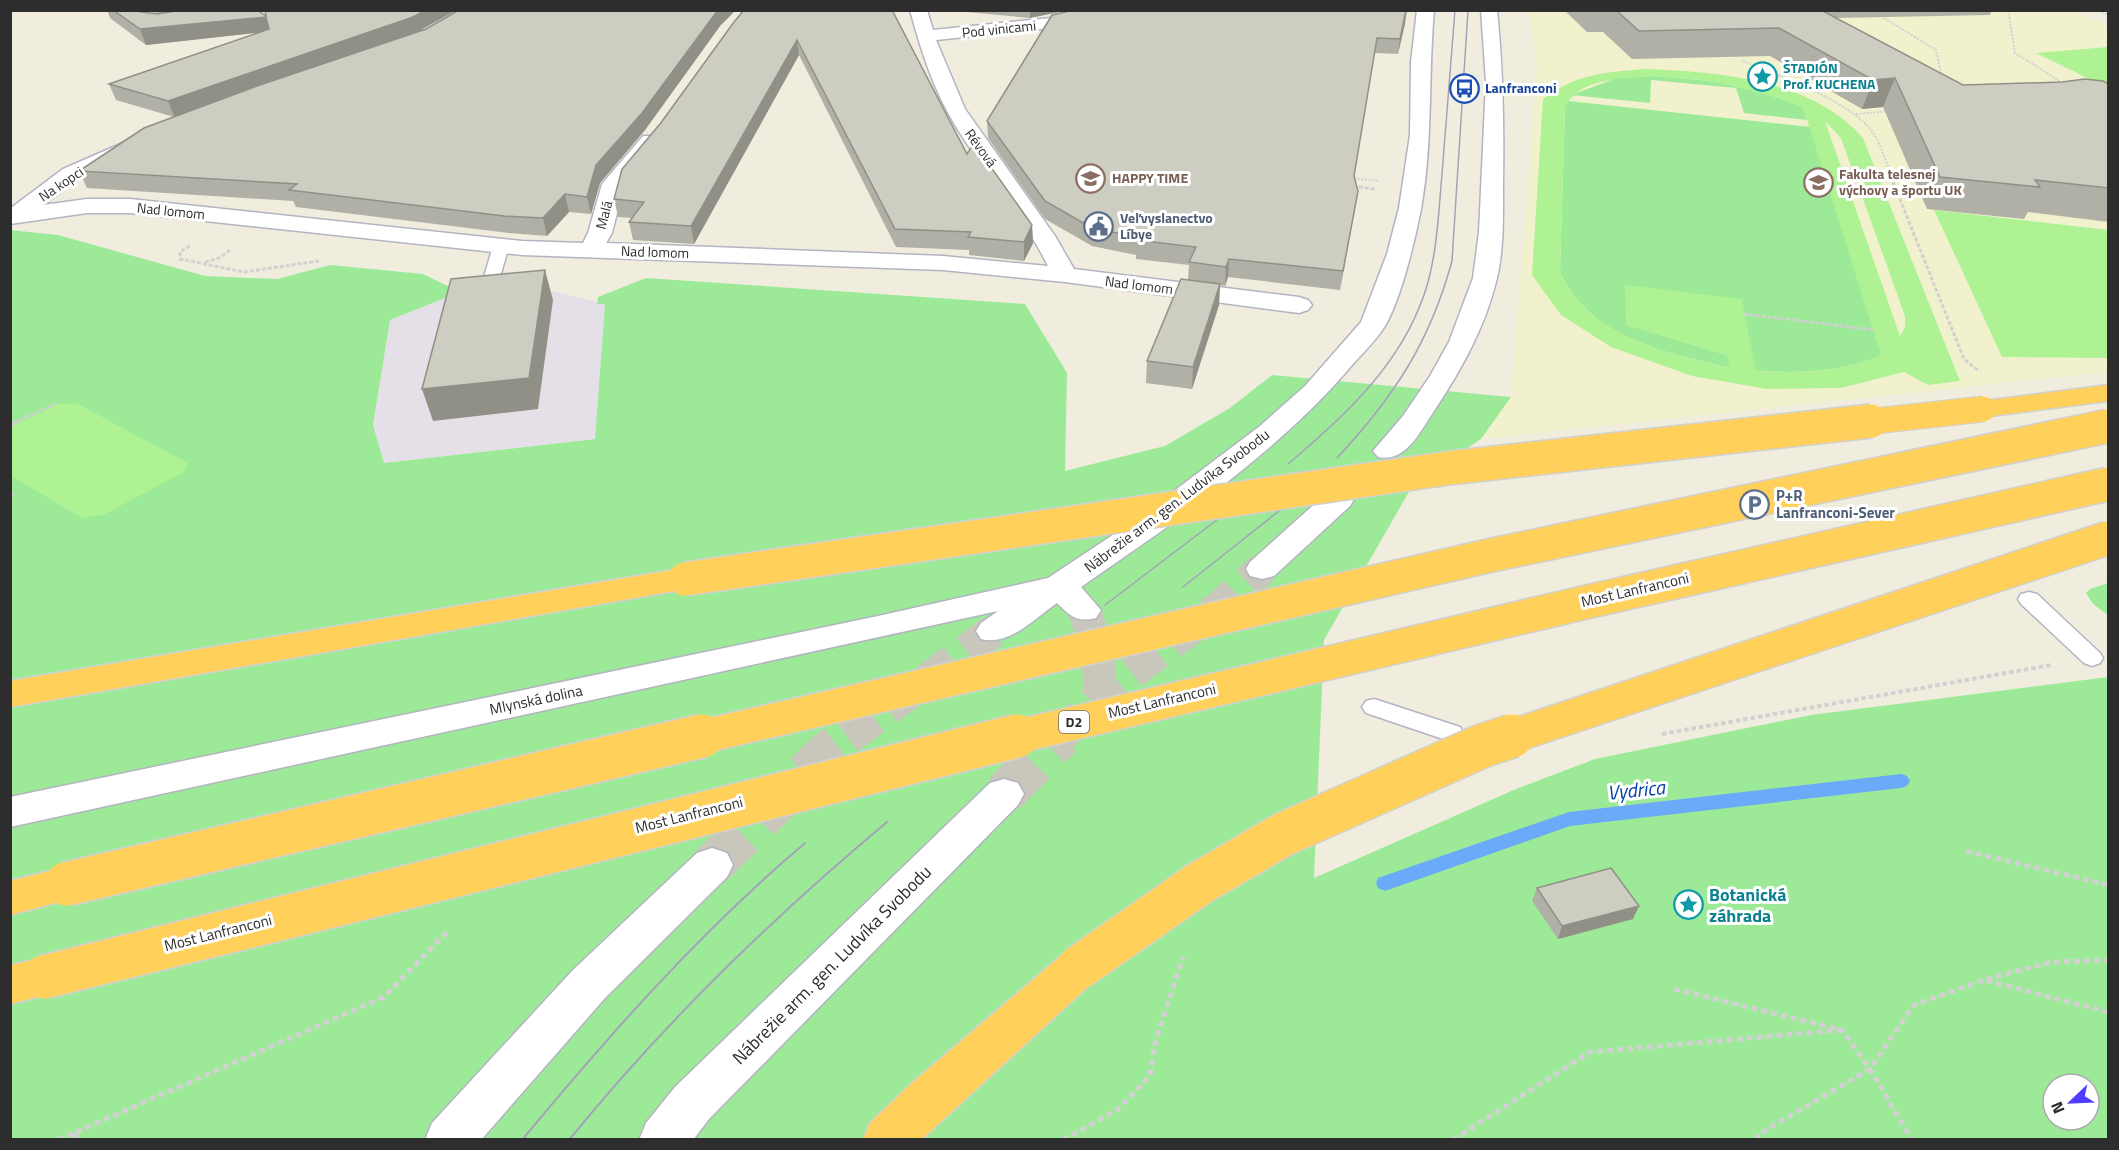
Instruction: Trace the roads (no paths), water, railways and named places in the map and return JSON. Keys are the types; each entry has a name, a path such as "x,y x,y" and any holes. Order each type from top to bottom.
{"highway":[{"path":"10,694 685,579 1449,468 2109,393"},
{"path":"10,898 853,700 1492,555 2109,426"},
{"name":"Most Lanfranconi","path":"27,981 426,879 1193,694 2109,484"},
{"path":"887,1140 929,1099 1078,968 1200,883 1284,834 1482,746 2109,538"}],"main road":[{"name":"Révová","path":"918,10 939,79 958,114 1053,248 1065,275"},
{"name":"Pod vinicami","path":"925,36 1044,24 1108,10"},
{"name":"Nábrežie arm. gen. Ludvíka Svobodu","path":"993,631 1148,526 1270,432 1315,392 1373,324 1396,266 1410,208 1420,135 1420,62 1426,10"},
{"path":"1389,451 1413,422 1444,376 1462,342 1485,278 1491,232 1495,82 1489,10"},
{"name":"Malá","path":"590,250 600,234 613,184 661,126"},
{"name":"Na kopci","path":"13,217 71,174 144,139"},
{"name":"Nad lomom","path":"13,217 87,206 130,206 501,246 943,263 1065,275 1299,305"},
{"path":"1104,280 1114,260 1259,278"},
{"path":"1262,569 1339,500"},
{"path":"1060,586 1084,610"},
{"name":"Mlynská dolina","path":"10,812 879,628 1060,586"},
{"name":"Nábrežie arm. gen. Ludvíka Svobodu","path":"663,1140 692,1103 1004,794"},
{"path":"448,1140 589,984 712,865"}],"lane":[{"path":"484,301 501,246"},
{"path":"2029,599 2092,658"},
{"path":"1374,707 1452,733"}],"waterway":[{"name":"Vydrica","path":"1385,883 1569,819 1901,781"}],"tunnel":[{"path":"1100,696 1222,605 1262,569"},
{"path":"1084,610 1098,652 1100,696"},
{"path":"848,738 993,631"},
{"path":"1059,738 1100,696"},
{"path":"712,865 826,754 850,736"},
{"path":"1004,794 1061,736"}],"tram line":[{"path":"1288,464 1327,430 1380,374 1408,331 1425,292 1430,276 1438,225 1455,10"},
{"path":"1337,458 1376,413 1408,367 1433,317 1452,261 1468,10"},
{"path":"1183,587 1284,507"},
{"path":"1105,605 1222,516"},
{"path":"569,1140 642,1055 720,974 760,934 887,822"},
{"path":"522,1140 657,985 729,912 805,843"}],"place":[{"name":"ŠTADIÓN Prof. KUCHENA","path":"1762,76"},
{"name":"Lanfranconi","path":"1464,88"},
{"name":"HAPPY TIME","path":"1091,178"},
{"name":"Fakulta telesnej výchovy a športu UK","path":"1818,182"},
{"name":"Veľvyslanectvo Líbye","path":"1099,226"},
{"name":"P+R Lanfranconi-Sever","path":"1755,505"},
{"name":"Botanická záhrada","path":"1688,905"}]}
